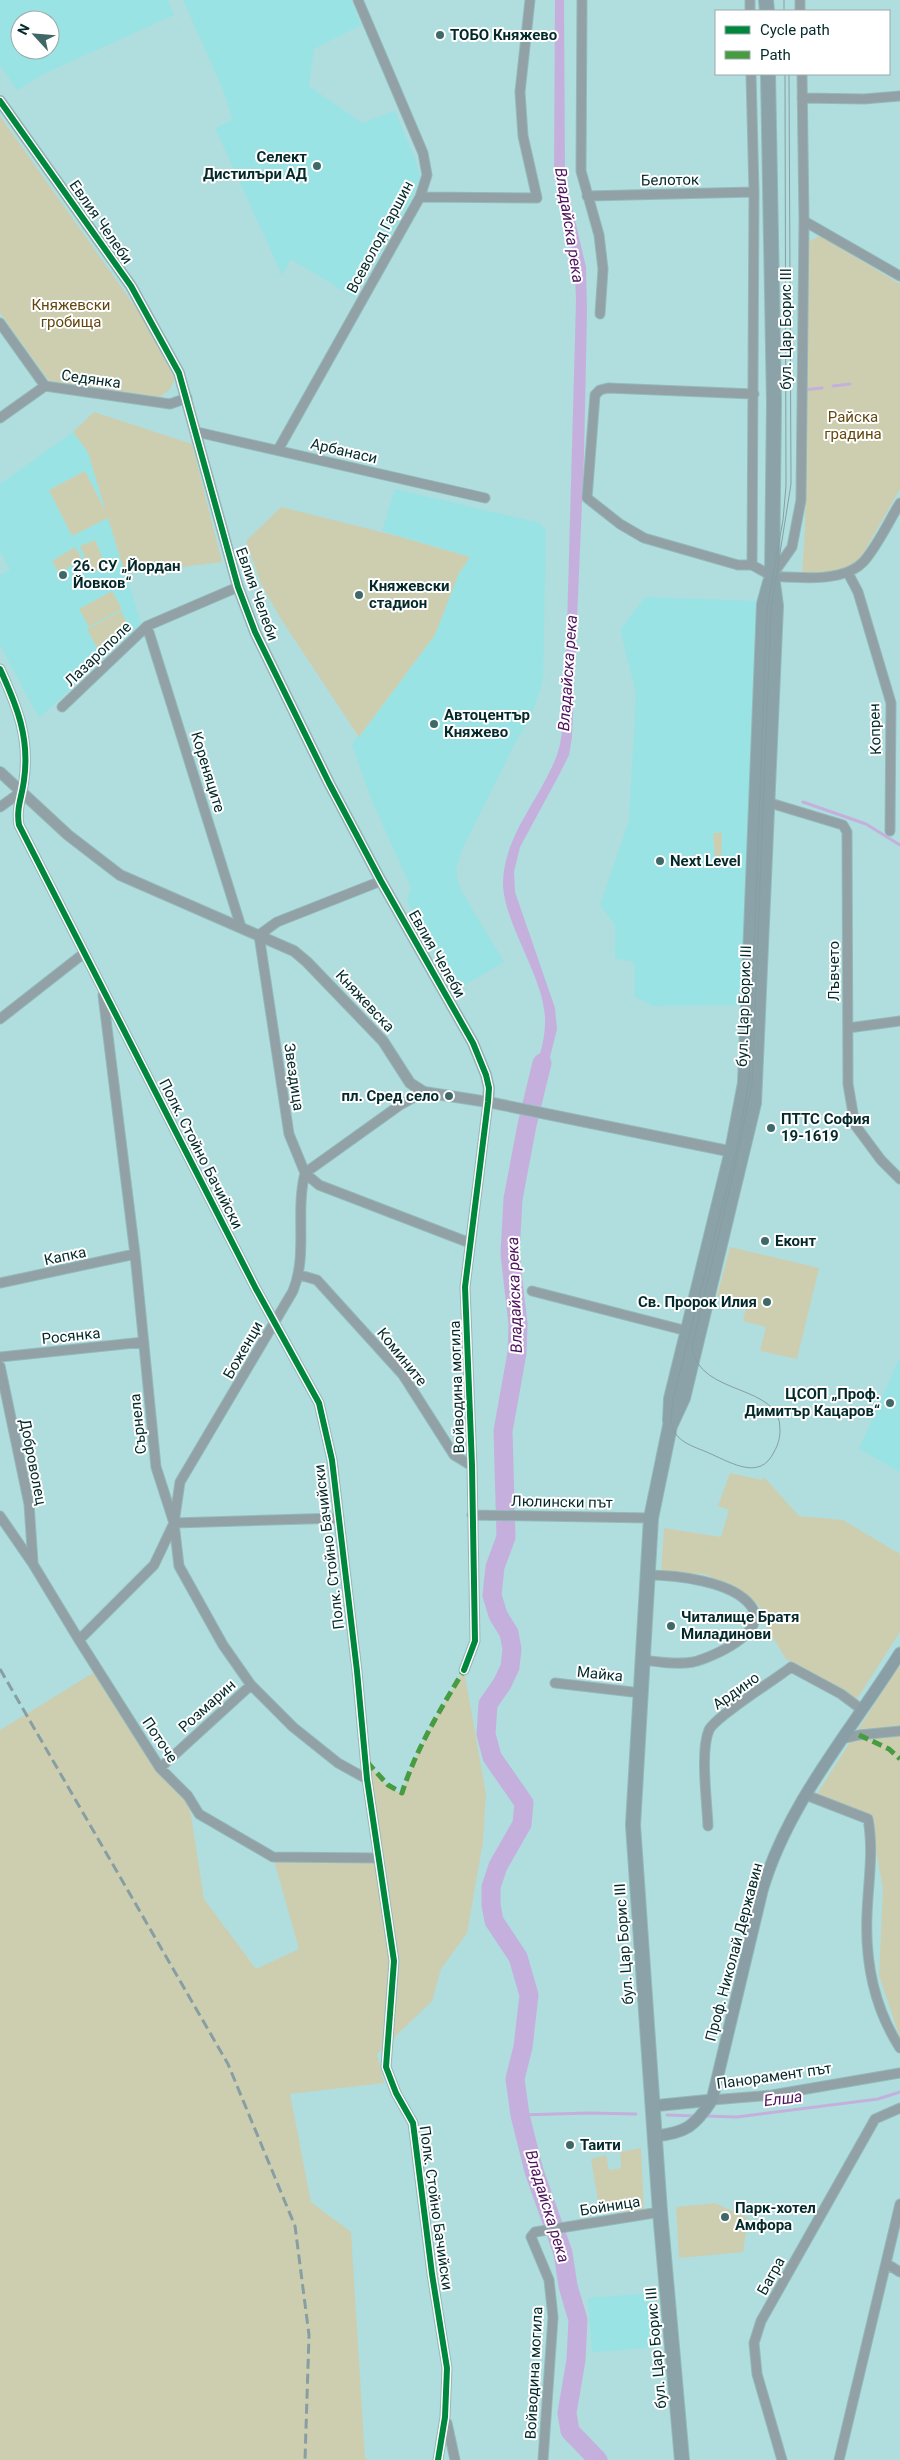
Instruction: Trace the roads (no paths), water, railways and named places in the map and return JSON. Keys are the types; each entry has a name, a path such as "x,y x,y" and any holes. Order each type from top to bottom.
{"main road":[{"name":"бул. Цар Борис III","path":"682,2460 660,2212 633,1825 651,1518 670,1426 683,1398 693,1333 757,1080 776,606 772,576 774,402 768,75"},
{"name":"бул. Цар Борис III","path":"738,1153 746,1083 764,604 772,576"},
{"name":"Проф. Николай Державин","path":"655,2136 679,2132 702,2116 712,2100 764,1885 790,1824 806,1795 841,1739 900,1653"},
{"name":"Панорамент път","path":"652,2106 712,2100"}],"street":[{"name":"Всеволод Гаршин","path":"278,450 420,197 427,175 423,153 358,0"},
{"path":"420,197 536,198 523,136 520,92 530,0"},
{"path":"582,0 581,171 599,235 602,269 600,314"},
{"path":"751,75 754,192 752,565"},
{"name":"бул. Цар Борис III","path":"772,576 792,547 801,500 804,221 802,75"},
{"path":"802,98 864,99 900,96"},
{"name":"Евлия Челеби","path":"0,101 131,286 179,373 197,432 238,588 255,632 329,783 381,881 473,1043 486,1074 489,1088 488,1102"},
{"name":"Белоток","path":"587,196 754,192"},
{"path":"804,221 900,276"},
{"path":"0,324 46,386"},
{"name":"Седянка","path":"0,418 46,386 170,404 187,398"},
{"path":"754,394 608,388 600,390 595,395 587,498 620,524 644,538 738,565 752,565 772,576 804,577 848,572 864,561 900,503"},
{"name":"Арбанаси","path":"197,432 485,498"},
{"name":"Копрен","path":"848,572 858,592 891,703 890,831"},
{"name":"Лазарополе","path":"62,707 148,626 238,588"},
{"name":"Кореняците","path":"148,626 241,927"},
{"name":"Полк. Стойно Бачийски","path":"0,669 18,707 25,741 24,780 16,812 19,825 83,954 274,1324 319,1403 332,1460 367,1779 394,1961 386,2067 396,2093 413,2123 447,2368 445,2418 438,2460"},
{"path":"891,703 900,699"},
{"name":"Княжевска","path":"0,772 68,835 120,875 259,934 280,944 307,962 383,1041 410,1083 424,1092"},
{"path":"0,807 21,792"},
{"name":"Лъвчето","path":"767,802 843,825 847,832 848,1084 855,1126 881,1160 900,1179"},
{"path":"259,934 277,922 381,881"},
{"name":"Звездица","path":"259,934 289,1134 305,1173"},
{"path":"0,1019 83,954"},
{"name":"Сърнела","path":"102,989 135,1254 156,1467 174,1523 179,1566 223,1645 251,1685 293,1727 338,1763 367,1779"},
{"path":"848,1028 900,1021"},
{"path":"470,1243 319,1185 305,1173 400,1105 424,1092 488,1102 738,1153"},
{"name":"Войводина могила","path":"464,1670 475,1641 476,1515 472,1466 465,1287 488,1102"},
{"name":"Боженци","path":"79,1640 154,1565 174,1523 180,1482 274,1324 300,1275 301,1191 305,1173"},
{"name":"Капка","path":"0,1283 80,1268 135,1254"},
{"name":"Комините","path":"300,1275 317,1280 403,1374 454,1455 472,1466"},
{"path":"532,1291 693,1333"},
{"name":"Росянка","path":"0,1357 144,1342"},
{"name":"Доброволец","path":"0,1366 29,1504 33,1564"},
{"name":"Люлински път","path":"476,1515 651,1518"},
{"name":"Поточе","path":"0,1516 33,1564 160,1768 188,1796 199,1814 273,1857 378,1858"},
{"path":"174,1523 339,1518"},
{"path":"644,1660 681,1663 711,1657 738,1642 750,1630 755,1615 751,1606 736,1594 711,1583 683,1577 647,1575"},
{"name":"Ардино","path":"708,1826 705,1746 710,1729 720,1717 791,1667 832,1689 861,1709"},
{"name":"Майка","path":"555,1683 642,1693"},
{"name":"Розмарин","path":"160,1768 251,1685"},
{"path":"841,1739 859,1735 900,1731"},
{"path":"806,1795 868,1819 872,1840 867,1917 869,1972 890,2032 900,2048"},
{"name":"Панорамент път","path":"712,2100 772,2094 900,2073"},
{"name":"Багра","path":"782,2460 758,2374 754,2343 761,2321 875,2119 900,2108"},
{"path":"839,2460 900,2204"},
{"name":"Бойница","path":"535,2232 660,2212"},
{"name":"Войводина могила","path":"535,2232 531,2237 549,2280 553,2317 543,2460"},
{"path":"887,2264 900,2272"},
{"path":"445,2418 455,2460"}],"water":[{"path":"555,0 564,0 565,178 586,267 587,311 584,456 572,737 569,755 520,847 514,872 515,892 555,1008 557,1029 542,1089 530,1086 544,1039 544,1006 532,970 509,915 503,881 505,864 510,848 557,755 562,734 565,699 576,302 575,268 554,174"}],"waterway":[{"path":"833,386 850,384"},
{"path":"803,390 822,388"},
{"path":"803,802 866,824 900,845"},
{"name":"Владайска река","path":"542,1063 527,1125 513,1199 510,1254 518,1324 517,1353 503,1431 506,1537 495,1567 492,1595 498,1615 509,1633 512,1649 510,1667 502,1684 488,1704 486,1734 492,1757 524,1803 522,1824 498,1866 491,1887 491,1905 494,1921 518,1957 529,1995 523,2047 515,2079 520,2115 534,2171 563,2253 568,2286 578,2320 576,2360 567,2413 570,2431 598,2460"},
{"name":"Елша","path":"705,2116 737,2117 878,2099 900,2092"},
{"name":"Елша","path":"520,2115 636,2114"},
{"name":"Елша","path":"667,2115 697,2116"}],"tram line":[{"path":"784,0 784,10"},
{"path":"785,75 786,486 783,520 767,609 749,1081 736,1152 673,1399 671,1416 675,1433 687,1443 736,1465 753,1468 761,1466 768,1461 777,1447 780,1430 777,1415 768,1404 755,1396 723,1383 709,1374 698,1363 692,1347 736,1162 752,1083 771,609 791,484 789,75"}],"railway":[{"path":"0,1669 228,2064 295,2226 309,2335 305,2460"}],"place":[{"name":"ТОБО Княжево","path":"440,35"},
{"name":"Селект Дистилъри АД","path":"317,166"},
{"name":"26. СУ „Йордан Йовков“","path":"63,575"},
{"name":"Княжевски стадион","path":"359,595"},
{"name":"Автоцентър Княжево","path":"434,724"},
{"name":"Next Level","path":"660,861"},
{"name":"пл. Сред село","path":"449,1096"},
{"name":"ПТТС София 19-1619","path":"771,1128"},
{"name":"Еконт","path":"765,1241"},
{"name":"Св. Пророк Илия","path":"767,1302"},
{"name":"ЦСОП „Проф. Димитър Кацаров“","path":"890,1403"},
{"name":"Читалище Братя Миладинови","path":"671,1626"},
{"name":"Таити","path":"570,2145"},
{"name":"Парк-хотел Амфора","path":"725,2217"}],"park label":[{"name":"Княжевски гробища","path":"71,314"},
{"name":"Райска градина","path":"853,426"}]}
